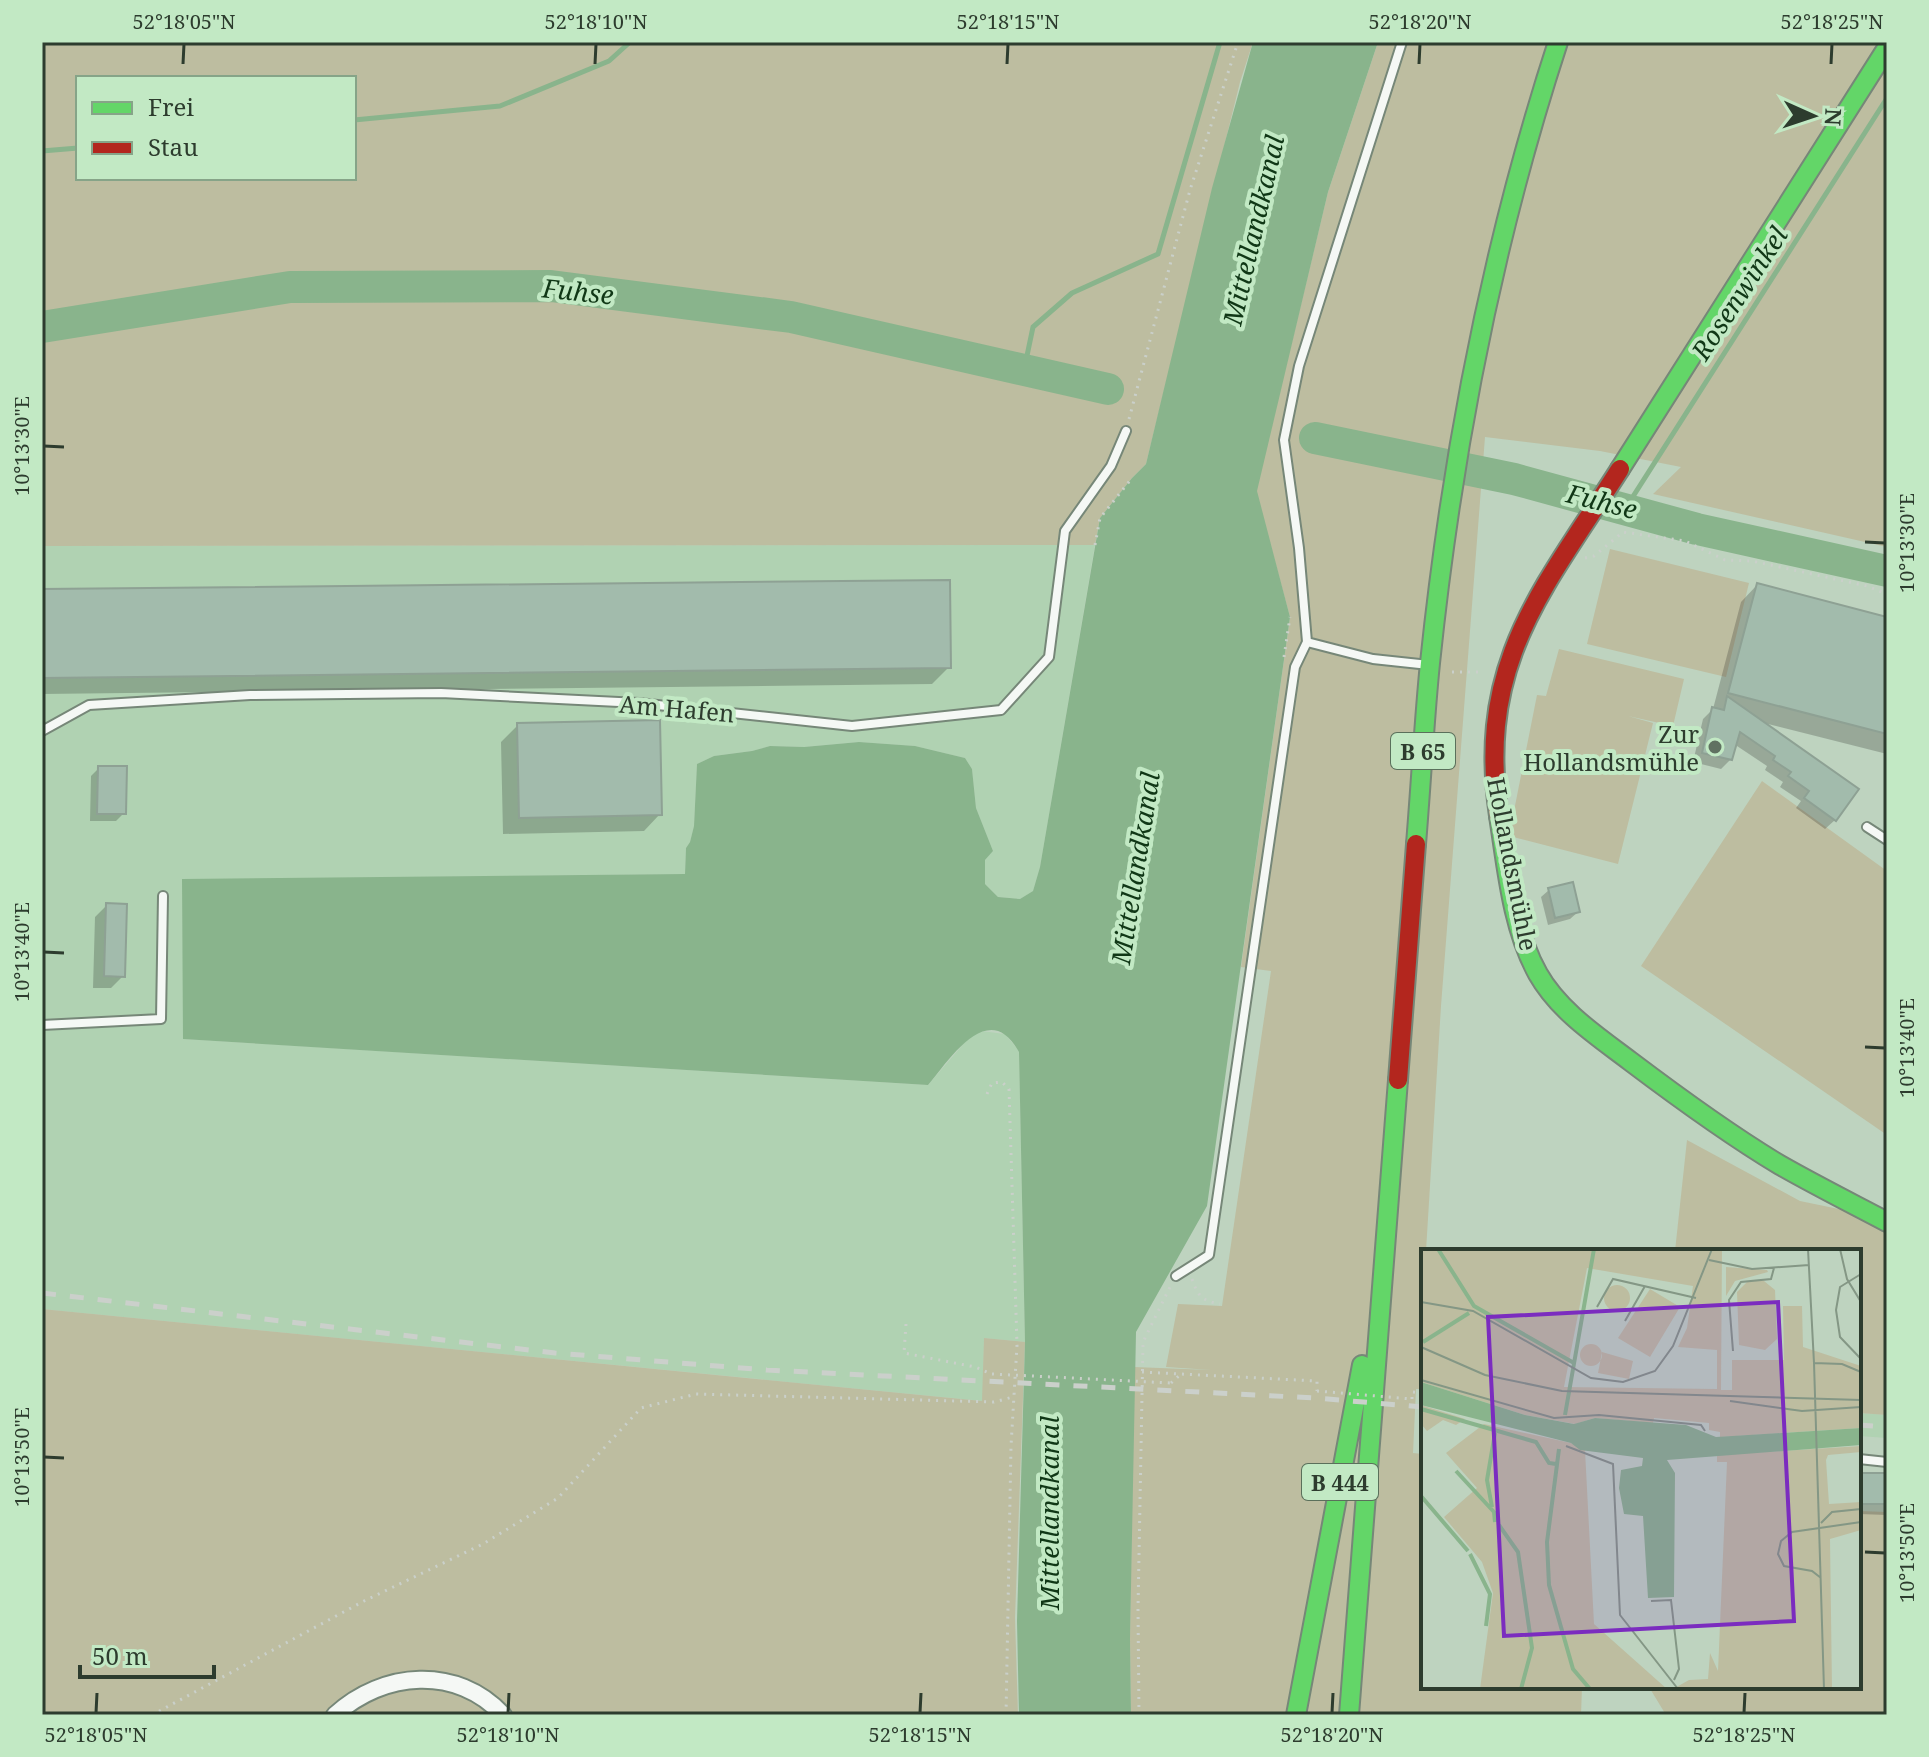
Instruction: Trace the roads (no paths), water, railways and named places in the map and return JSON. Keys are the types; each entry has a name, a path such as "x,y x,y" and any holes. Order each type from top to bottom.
{"main road":[{"name":"B 65","path":"1349,1715 1430,665 1447,513 1480,327 1505,213 1558,42"},
{"name":"Hollandsmühle","path":"1887,48 1533,605 1513,643 1504,674 1495,714 1492,749 1496,800 1506,856 1531,959 1551,992 1578,1022 1698,1112 1766,1157 1887,1222"},
{"name":"B 444","path":"1296,1715 1385,1249"}],"street":[{"path":"335,1715 377,1687 426,1679 474,1693 503,1715"}],"lane":[{"path":"1176,1276 1209,1255 1292,682 1295,667 1307,642 1299,548 1284,440 1299,366 1402,42"},
{"name":"Am Hafen","path":"42,731 89,705 250,695 441,693 639,703 852,726 1001,710 1049,657 1065,531 1111,466 1126,431"},
{"path":"1307,642 1373,659 1430,665"},
{"path":"1867,827 1887,840"},
{"path":"42,1025 161,1019 163,896"},
{"path":"1861,1459 1887,1462"}],"water":[{"name":"Mittellandkanal","path":"1253,42 1378,42 1328,192 1257,491 1290,617 1207,1206 1136,1332 1131,1715 1019,1715 1017,1621 1025,1342 1019,1052 1007,1037 995,1030 983,1031 970,1038 928,1085 183,1039 182,879 685,874 686,848 694,826 697,764 714,756 770,746 804,747 859,742 915,746 965,758 972,769 976,808 993,851 985,860 985,884 998,897 1020,899 1033,891 1040,867 1100,518 1146,464 1212,188"}],"waterway":[{"path":"356,120 500,106 609,61 630,42"},
{"path":"1024,370 1033,327 1072,293 1158,254 1220,42"},
{"name":"Rosenwinkel","path":"1625,509 1887,98"},
{"path":"42,151 76,148"},
{"name":"Fuhse","path":"42,327 290,287 551,286 791,317 1108,389"},
{"name":"Fuhse","path":"1315,438 1514,479 1697,529 1887,571"}],"railway":[{"path":"42,1293 555,1353 767,1370 1315,1398 1421,1407"},
{"path":"1861,1425 1887,1427"}],"place":[{"name":"Zur Hollandsmühle","path":"1715,747"}]}
